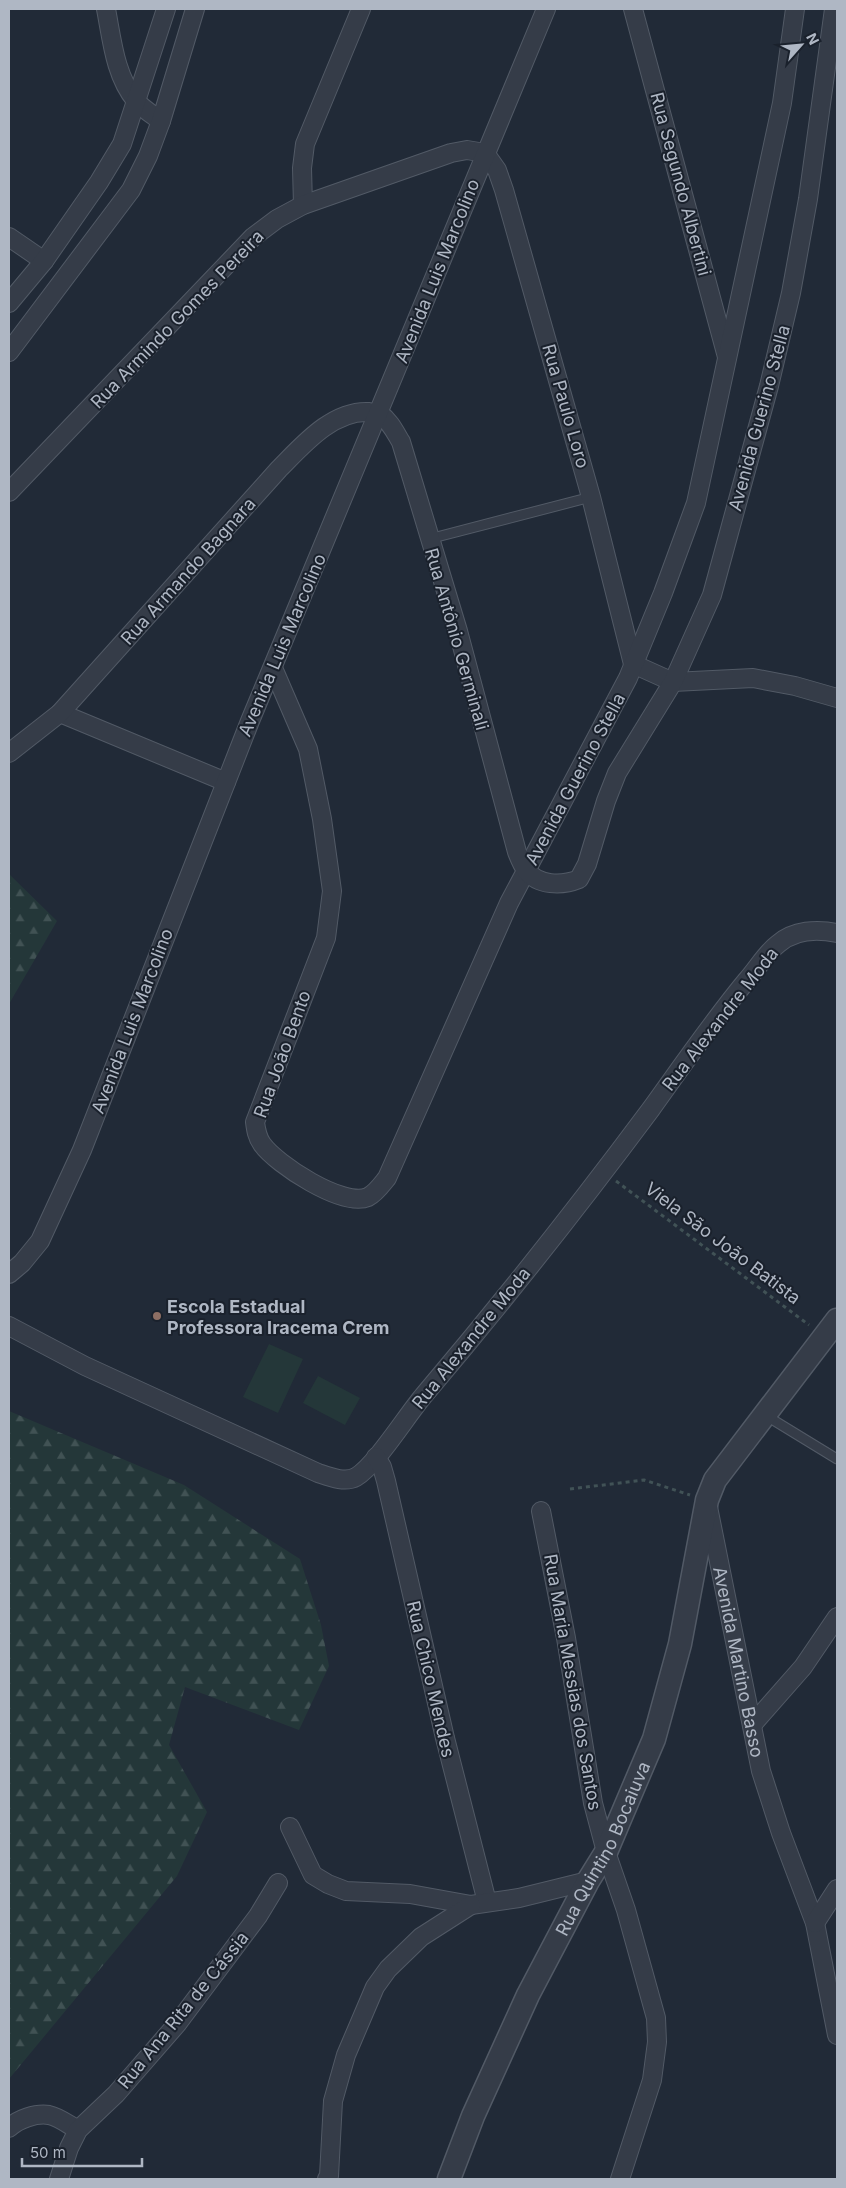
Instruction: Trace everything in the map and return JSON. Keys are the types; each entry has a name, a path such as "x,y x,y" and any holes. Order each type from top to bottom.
{"street":[{"path":"106,9 116,60 124,81 137,102 161,121"},
{"path":"9,303 44,260 99,182 122,144 166,9"},
{"path":"9,352 131,190 148,156 161,121 196,9"},
{"path":"303,205 302,168 305,144 361,9"},
{"name":"Avenida Luis Marcolino","path":"9,1274 22,1263 40,1241 82,1150 226,782 546,9"},
{"name":"Rua Segundo Albertini","path":"633,9 727,360"},
{"name":"Avenida Guerino Stella","path":"795,9 782,103 696,503 663,593 633,664 526,870 537,879 548,883 568,884 578,879 588,864 606,801 618,773 673,682 712,595 769,386 791,292 808,199 834,9"},
{"name":"Rua Armindo Gomes Pereira","path":"9,492 253,237 277,219 303,205 451,153 467,150 485,153"},
{"name":"Rua Paulo Loro","path":"485,153 497,170 504,190 591,497 633,664"},
{"path":"9,237 44,260"},
{"name":"Rua Armando Bagnara","path":"9,753 60,713 279,469 307,441 336,420 358,412 379,413"},
{"name":"Rua Antônio Germinali","path":"379,413 393,426 401,442 458,631 517,852 526,870"},
{"path":"633,664 673,682 753,678 795,686 837,698"},
{"name":"Rua João Bento","path":"273,668 308,749 322,819 332,892 326,938 255,1122 257,1136 262,1145 286,1168 329,1190 352,1199 368,1197 388,1178 509,903 526,870"},
{"path":"60,713 226,782"},
{"name":"Rua Alexandre Moda","path":"9,1326 85,1366 318,1473 348,1479 357,1476 376,1457 422,1397 528,1269 604,1172 734,996 778,944 792,936 805,932 823,930 837,933"},
{"path":"707,1500 716,1480 831,1329"},
{"name":"Rua Chico Mendes","path":"376,1457 382,1467 386,1481 479,1904"},
{"name":"Avenida Martino Basso","path":"707,1500 764,1780 781,1833 815,1923 837,2035"},
{"name":"Rua Quintino Bocaiuva","path":"449,2179 473,2116 528,1996 588,1881 606,1852 654,1739 680,1644 707,1500"},
{"name":"Rua Maria Messias dos Santos","path":"541,1512 566,1638 593,1803 606,1852 626,1910 656,2018 657,2042 652,2080 620,2179"},
{"path":"752,1725 803,1667 837,1617"},
{"path":"290,1827 313,1875 328,1884 346,1891 410,1894 479,1904 519,1898 588,1881"},
{"name":"Rua Ana Rita de Cássia","path":"78,2130 116,2094 177,2024 258,1916 278,1883"},
{"path":"815,1923 837,1889"},
{"path":"326,2179 329,2176 333,2101 346,2054 375,1987 388,1969 421,1937 479,1904"},
{"path":"9,2128 13,2123 33,2116 50,2115 78,2130 69,2148 59,2179"}],"lane":[{"path":"429,539 591,497"},
{"path":"765,1415 837,1459"}],"path":[{"name":"Viela São João Batista","path":"604,1172 831,1329"},
{"path":"570,1489 644,1480 707,1500"}],"green space":[{"path":"9,874 57,921 9,1004"},
{"path":"269,1344 303,1359 278,1413 243,1397"},
{"path":"318,1376 360,1398 345,1425 303,1403"},
{"path":"9,1411 184,1485 300,1559 321,1625 329,1666 299,1730 185,1687 169,1745 207,1812 177,1876 9,2079"}],"place":[{"name":"Escola Estadual Professora Iracema Crem","path":"157,1316"}]}
